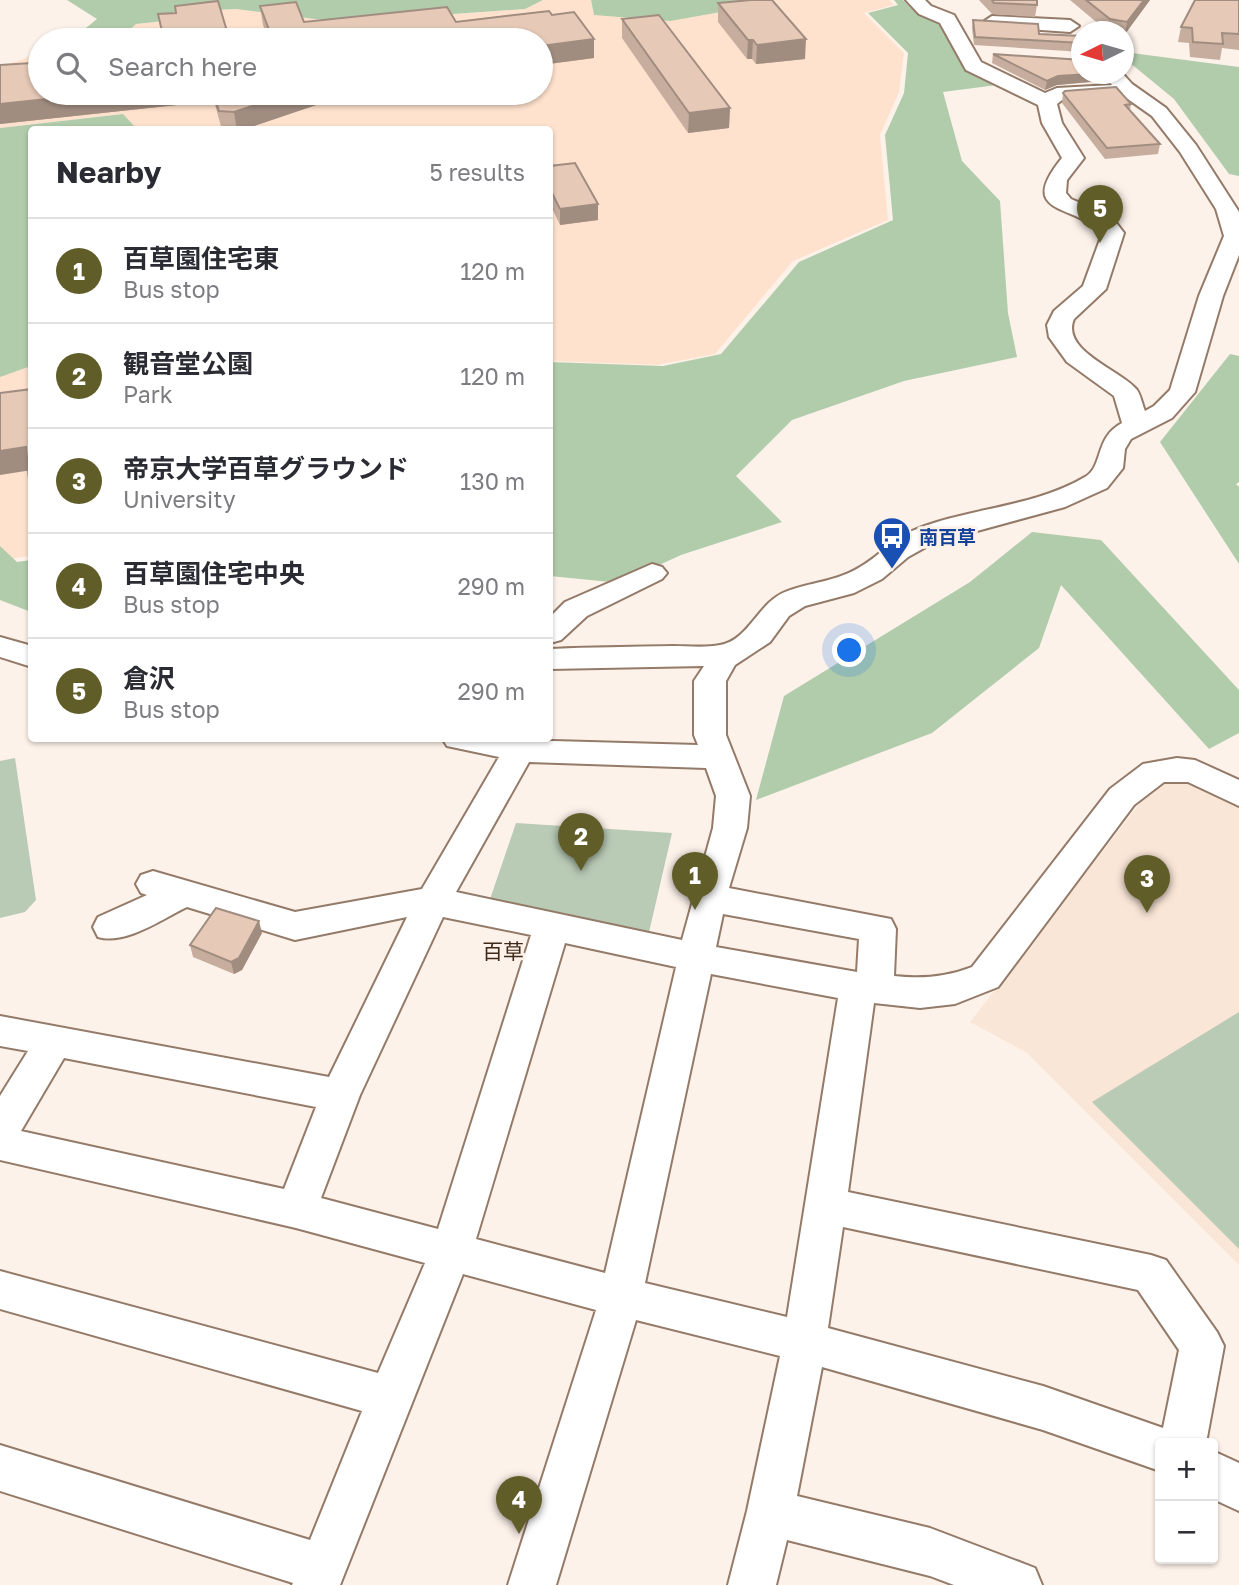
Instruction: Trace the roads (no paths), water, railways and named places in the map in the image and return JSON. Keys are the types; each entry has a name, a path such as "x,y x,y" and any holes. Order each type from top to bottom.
{"street":[{"path":"915,0 925,10 947,19 1071,31"},
{"path":"1044,6 1071,27"},
{"path":"947,19 973,66 1047,102"},
{"path":"965,53 1000,56"},
{"path":"1047,102 1057,94 1105,84"},
{"path":"532,1585 621,1297 709,898 730,828 733,796 710,735 710,681 729,655 759,635 778,609 796,599 844,587 872,573 898,551 923,537 1055,501 1097,482 1109,468 1112,449 1121,434 1163,412 1182,392 1211,296 1235,236 1227,209 1189,149 1159,112 1123,84"},
{"path":"1047,102 1052,123 1073,158 1056,179 1055,193 1063,204 1103,220 1113,233 1094,289 1063,316 1059,325 1061,337 1076,357 1126,393 1136,426"},
{"path":"553,630 576,609 652,573"},
{"path":"553,659 729,655"},
{"path":"478,742 519,750 717,757"},
{"path":"296,1210 340,1095 433,901 519,750"},
{"path":"111,927 169,888 295,926 433,901 696,957 866,988 920,993 955,989 985,978 1122,797 1155,772 1177,769 1195,771 1239,794"},
{"path":"709,898 878,929 824,1205 803,1341 771,1513 752,1585"},
{"path":"0,1468 319,1576 452,1250 552,926"},
{"path":"0,1031 340,1095"},
{"path":"0,1131 54,1041"},
{"path":"0,1143 296,1210 621,1297 803,1341 1043,1408 1155,1447"},
{"path":"824,1205 1152,1275 1202,1346 1184,1438"},
{"path":"0,1290 390,1397"},
{"path":"1218,1477 1239,1488"},
{"path":"771,1513 930,1552 1018,1585"}],"place":[{"name":"倉沢","path":"1100,243"},
{"name":"南百草","path":"892,570"},
{"name":"観音堂公園","path":"581,871"},
{"name":"百草園住宅東","path":"695,910"},
{"name":"帝京大学百草グラウンド","path":"1147,913"},
{"name":"百草園住宅中央","path":"519,1534"}],"district":[{"name":"百草","path":"503,951"}]}
